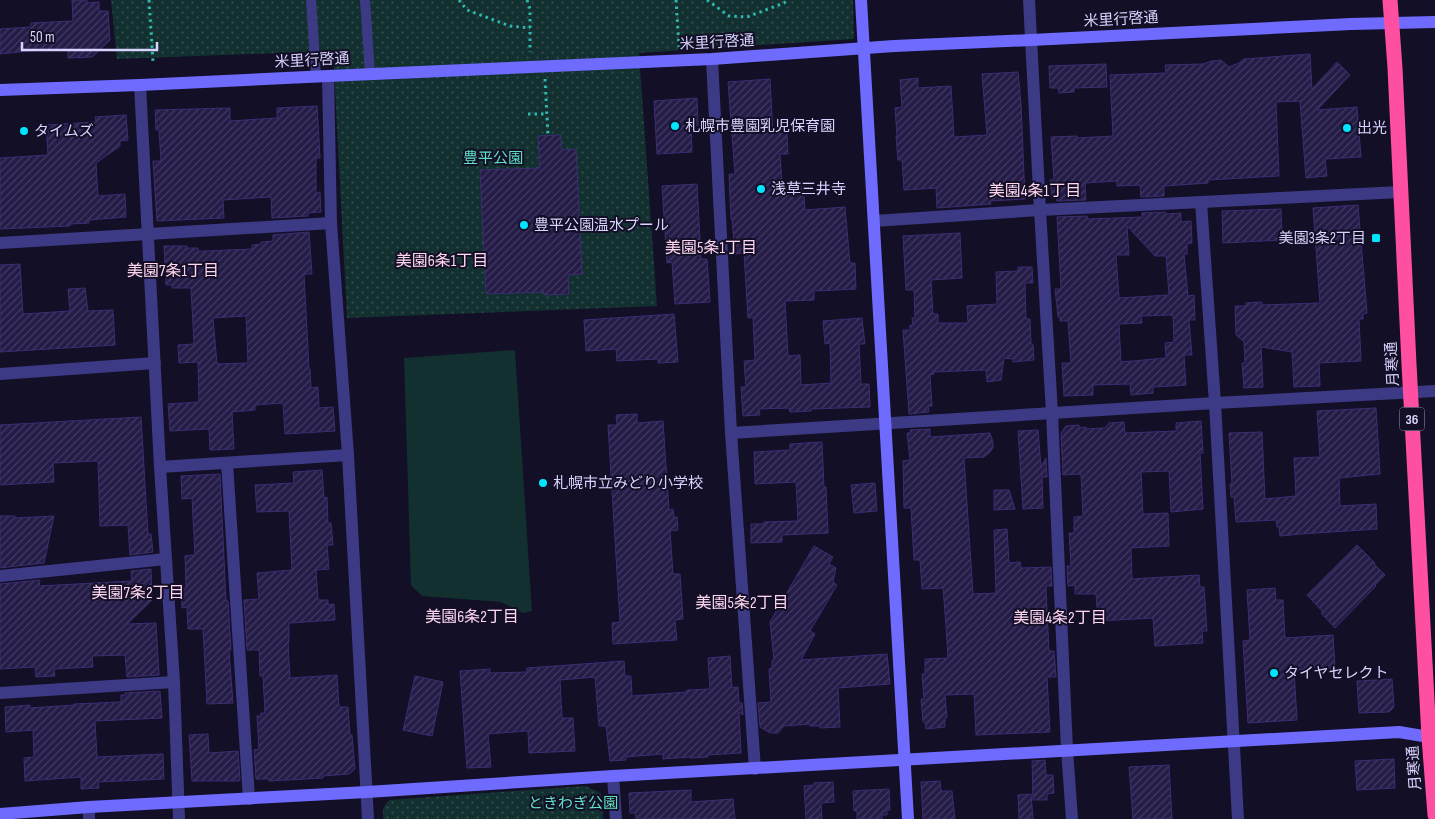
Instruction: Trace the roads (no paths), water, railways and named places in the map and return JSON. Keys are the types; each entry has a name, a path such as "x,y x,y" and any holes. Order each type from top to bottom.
{"highway":[{"name":"月寒通","path":"1390,0 1435,815"}],"street":[{"path":"861,0 903,760 908,819"},
{"path":"1028,0 1052,414 1072,819"},
{"name":"米里行啓通","path":"0,90 712,59 863,48 1392,22 1435,22"},
{"path":"712,59 731,434 755,769"},
{"path":"322,76 348,455 368,819"},
{"path":"140,85 180,819"},
{"path":"874,221 1040,210 1400,192"},
{"path":"1201,202 1215,403 1238,819"},
{"path":"0,243 331,223"},
{"path":"0,374 155,363"},
{"path":"731,434 885,423 1435,391"},
{"path":"160,467 348,455"},
{"path":"227,463 249,800"},
{"path":"0,576 166,558"},
{"path":"0,693 174,682"},
{"path":"0,814 89,813 178,804 613,776 1399,732 1432,738"},
{"path":"613,776 616,819"}],"lane":[{"path":"311,0 322,76"},
{"path":"365,0 370,74"}],"place":[{"name":"札幌市豊園乳児保育園","path":"675,126"},
{"name":"出光","path":"1347,128"},
{"name":"タイムズ","path":"24,131"},
{"name":"浅草三井寺","path":"761,189"},
{"name":"豊平公園温水プール","path":"524,225"},
{"name":"美園3条2丁目","path":"1376,238"},
{"name":"札幌市立みどり小学校","path":"543,483"},
{"name":"タイヤセレクト","path":"1274,673"}],"district":[{"name":"美園4条1丁目","path":"1035,190"},
{"name":"美園5条1丁目","path":"711,247"},
{"name":"美園6条1丁目","path":"442,260"},
{"name":"美園7条1丁目","path":"173,270"},
{"name":"美園7条2丁目","path":"138,592"},
{"name":"美園5条2丁目","path":"742,602"},
{"name":"美園6条2丁目","path":"472,616"},
{"name":"美園4条2丁目","path":"1060,617"}],"park label":[{"name":"豊平公園","path":"493,158"},
{"name":"ときわぎ公園","path":"573,803"}]}
